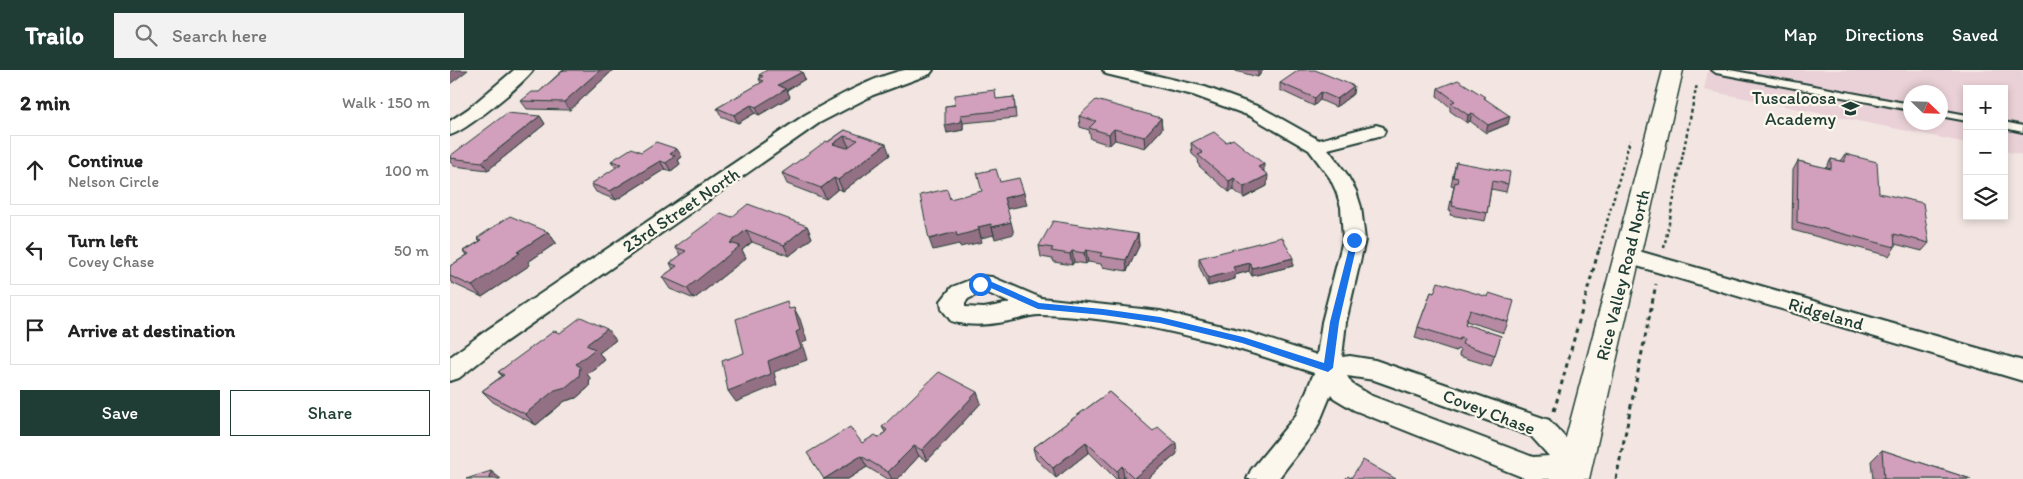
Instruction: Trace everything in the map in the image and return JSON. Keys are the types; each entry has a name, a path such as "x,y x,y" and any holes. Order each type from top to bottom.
{"street":[{"path":"450,129 524,70"},
{"name":"23rd Street North","path":"450,371 496,336 812,119 870,89 924,70"},
{"path":"1112,70 1219,97 1256,112 1316,146 1339,177 1346,191 1354,223 1354,240 1334,322 1328,368 1308,420 1261,479"},
{"name":"Rice Valley Road North","path":"1574,473 1673,70"},
{"path":"1316,146 1376,131"},
{"name":"Ridgeland","path":"1628,256 2023,371"},
{"path":"1038,306 1160,320 1243,340 1328,368 1343,391 1363,403 1532,469 1574,473"},
{"name":"Covey Chase","path":"1328,368 1350,366 1375,370 1540,428 1574,473"}],"lane":[{"path":"1716,70 1903,106"},
{"path":"1948,114 1963,117"},
{"path":"2008,127 2023,129"}],"path":[{"path":"1547,436 1630,140"}],"shaded area":[{"name":"Tuscaloosa Academy","path":"1708,70 2023,70 2023,155 2008,152 2008,85 1963,85 1963,142 1704,90"}],"building":[{"path":"564,70 600,70 564,102 521,101 532,92 539,92"},
{"path":"767,70 798,70 802,72 778,85 786,89 756,107 751,105 734,115 717,108 764,81 759,79 763,76 759,75"},
{"path":"1299,70 1315,70 1354,86 1337,99 1321,92 1315,98 1280,83"},
{"path":"1458,80 1510,116 1488,125 1472,113 1468,115 1451,103 1455,101 1438,88"},
{"path":"995,90 996,99 1014,97 1015,109 961,115 961,122 945,125 945,106 955,105 955,95"},
{"path":"1096,100 1161,118 1144,137 1114,129 1109,134 1089,128 1096,121 1079,116"},
{"path":"507,113 540,116 482,162 450,158 450,156"},
{"path":"845,130 886,144 838,180 834,178 821,188 782,173 826,141 828,142","holes":["844,136 858,140 847,148 833,144"]},
{"path":"1214,132 1226,142 1233,139 1264,164 1258,167 1268,175 1244,187 1234,178 1229,181 1198,155 1203,153 1191,143"},
{"path":"656,142 677,149 670,154 675,156 666,163 660,161 610,191 591,184 621,164 611,161 632,148 641,152"},
{"path":"1845,154 1877,162 1879,193 1923,203 1929,243 1894,234 1895,247 1797,222 1798,161 1831,169 1831,159 1845,162"},
{"path":"1456,162 1510,172 1508,184 1492,181 1487,213 1452,206 1455,182 1457,183 1458,178 1453,177"},
{"path":"996,169 1000,182 1019,178 1024,193 1004,198 1011,222 992,227 991,224 978,227 979,230 957,236 956,232 929,239 920,195 947,189 950,199 982,191 977,173"},
{"path":"748,204 807,226 784,245 746,230 730,243 740,246 687,288 662,277 677,266 670,263 686,251 675,247 721,213 732,217"},
{"path":"510,216 548,232 517,252 520,253 472,286 450,276 450,266 469,254 464,251 482,240 477,238"},
{"path":"1053,221 1138,234 1126,260 1100,256 1102,253 1086,250 1084,253 1072,251 1070,254 1051,251 1053,248 1039,246"},
{"path":"1282,237 1293,258 1252,268 1250,263 1233,267 1235,271 1208,278 1199,258"},
{"path":"1438,282 1488,297 1489,293 1514,301 1508,322 1470,310 1465,324 1501,336 1495,355 1462,344 1464,339 1460,338 1459,340 1418,327 1431,292 1434,293"},
{"path":"787,301 789,309 794,308 800,330 796,332 801,348 768,361 771,374 728,391 722,361 744,353 736,319"},
{"path":"581,317 607,329 586,345 595,349 576,364 580,367 579,376 566,387 555,390 525,414 482,391 504,375 498,372 554,331 560,333"},
{"path":"939,372 977,392 922,450 914,446 888,472 861,456 824,479 807,453 850,427 862,443 875,435 880,438 887,430 882,427"},
{"path":"1109,392 1153,431 1158,427 1176,443 1134,478 1122,466 1117,471 1086,442 1053,468 1033,448"},
{"path":"1882,450 1971,479 1884,479"},
{"path":"1363,460 1396,479 1345,479 1348,476 1351,478"},
{"path":"491,471 490,479 466,479"}],"place":[{"name":"Tuscaloosa Academy","path":"1850,108"}],"route":[{"path":"980,284 992,285 1038,306 1160,320 1243,340 1328,368 1334,322 1354,240"}]}
